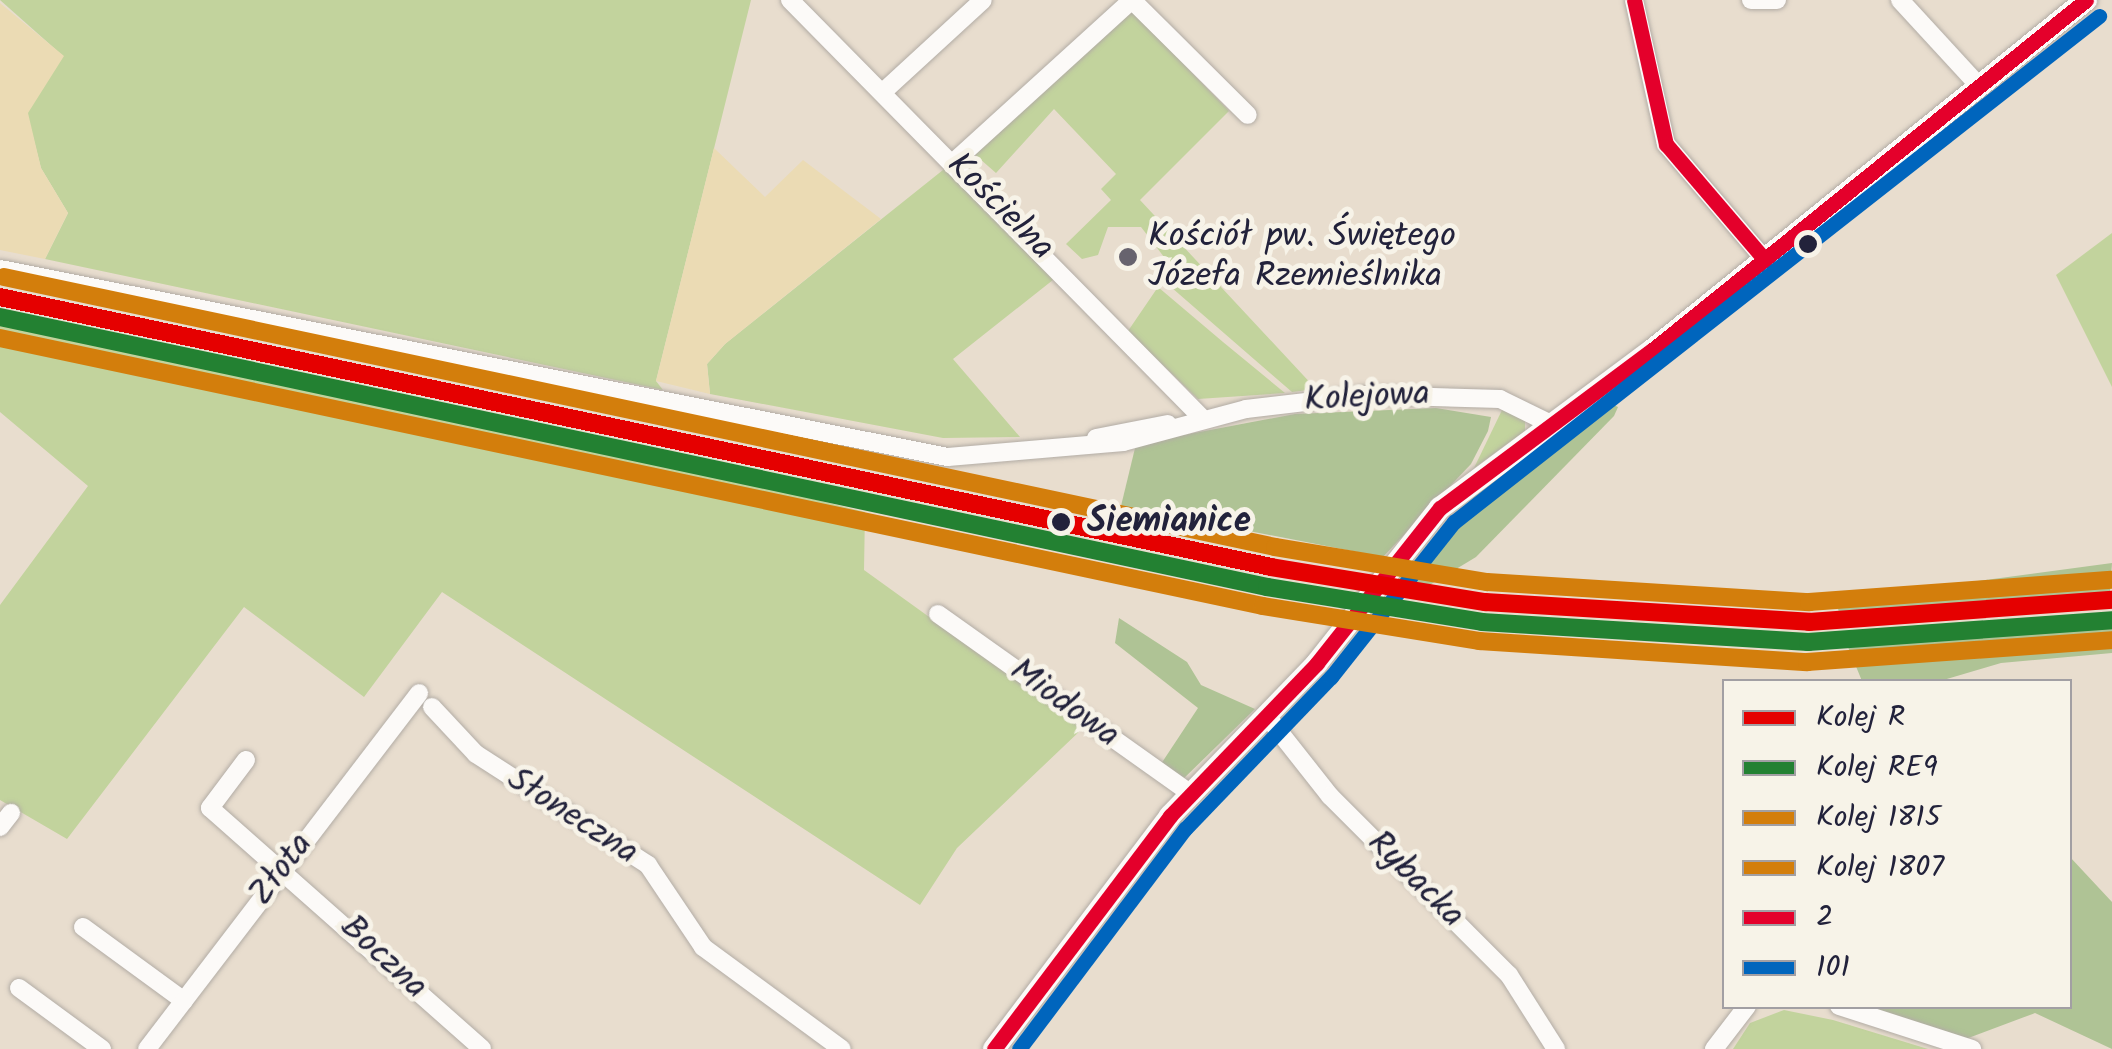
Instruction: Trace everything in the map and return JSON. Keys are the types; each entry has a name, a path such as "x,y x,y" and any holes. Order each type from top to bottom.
{"main road":[{"path":"994,1049 1190,793 1266,715 1457,492 1765,260 2086,0"}],"street":[{"name":"Kościelna","path":"790,0 956,160 1203,419"},
{"path":"884,91 983,0"},
{"path":"956,160 1132,0 1248,115"},
{"path":"1634,0 1666,144 1765,260"},
{"path":"1751,0 1777,0"},
{"path":"1900,0 1979,86"},
{"name":"Kolejowa","path":"0,270 895,450 990,458 1319,398 1441,393 1524,405 1551,424"},
{"name":"Miodowa","path":"938,614 1190,793"},
{"name":"Złota","path":"147,1049 284,867 426,700"},
{"name":"Słoneczna","path":"426,700 476,754 648,865 703,947 842,1049"},
{"name":"Rybacka","path":"1266,715 1330,796 1509,975 1556,1049"},
{"name":"Boczna","path":"246,760 210,808 284,867 482,1049"},
{"path":"83,927 184,1001"},
{"path":"19,988 102,1049"},
{"path":"1714,1049 1745,1009"},
{"path":"1847,1009 1972,1049"}],"green space":[{"path":"0,0 751,0 656,381 663,390 45,259 68,213 41,168 27,113 63,56"},
{"path":"1129,8 1229,111 1140,200 1316,389 1292,392 1164,281 1174,270 1141,227 1108,227 1098,255 1082,259 1066,244 1111,200 1101,189 1116,174 1054,109 996,173 972,152"},
{"path":"953,162 1063,272 953,359 1020,437 943,438 710,394 707,364 725,344"},
{"path":"2112,233 2112,387 2056,275"},
{"path":"1158,287 1285,393 1198,399 1128,331"},
{"path":"0,317 478,415 865,512 864,570 1083,728 957,848 920,905 442,592 364,697 244,607 67,839 0,800 0,605 88,486 0,412"},
{"path":"1605,401 1618,407 1614,416 1476,557 1428,586 1396,580 1481,489"},
{"path":"1436,408 1491,417 1488,431 1471,464 1383,557 1121,506 1136,444 1295,414"},
{"path":"1503,408 1525,418 1525,431 1474,468"},
{"path":"2112,563 2110,592 1840,617 1836,600"},
{"path":"2112,615 2112,653 2001,663 1947,679 1861,679 1843,635 1981,633"},
{"path":"1119,618 1187,662 1201,685 1255,709 1180,782 1159,767 1198,708 1115,643"},
{"path":"2072,859 2112,902 2112,1049 2035,1013 1963,1040 1868,1009 2072,1009"},
{"path":"1784,1010 1833,1020 1928,1049 1733,1049 1750,1023"}],"sand":[{"path":"0,3 64,56 28,113 41,168 68,213 45,259 0,250"},
{"path":"714,148 765,197 803,160 881,219 725,344 707,364 710,394 656,381"}],"rail line":[{"name":"1815","path":"4,277 1275,547 1487,582 1809,602 2111,580"},
{"name":"R","path":"0,297 1271,567 1485,602 1809,622 2112,600"},
{"name":"RE9","path":"0,317 1267,587 1482,622 1808,642 2112,620"},
{"name":"1807","path":"0,338 1263,606 1479,641 1807,662 2112,640"}],"transit line":[{"name":"2","path":"1634,0 1666,144 1765,260"},
{"name":"2","path":"994,1049 1170,816 1317,663 1440,508 1651,351 2086,0"},
{"name":"101","path":"1019,1049 1185,829 1331,677 1454,522 2099,16"}],"place":[{"name":"Kościół pw. Świętego Józefa Rzemieślnika","path":"1128,257"},
{"name":"Siemianice","path":"1061,522"}]}
